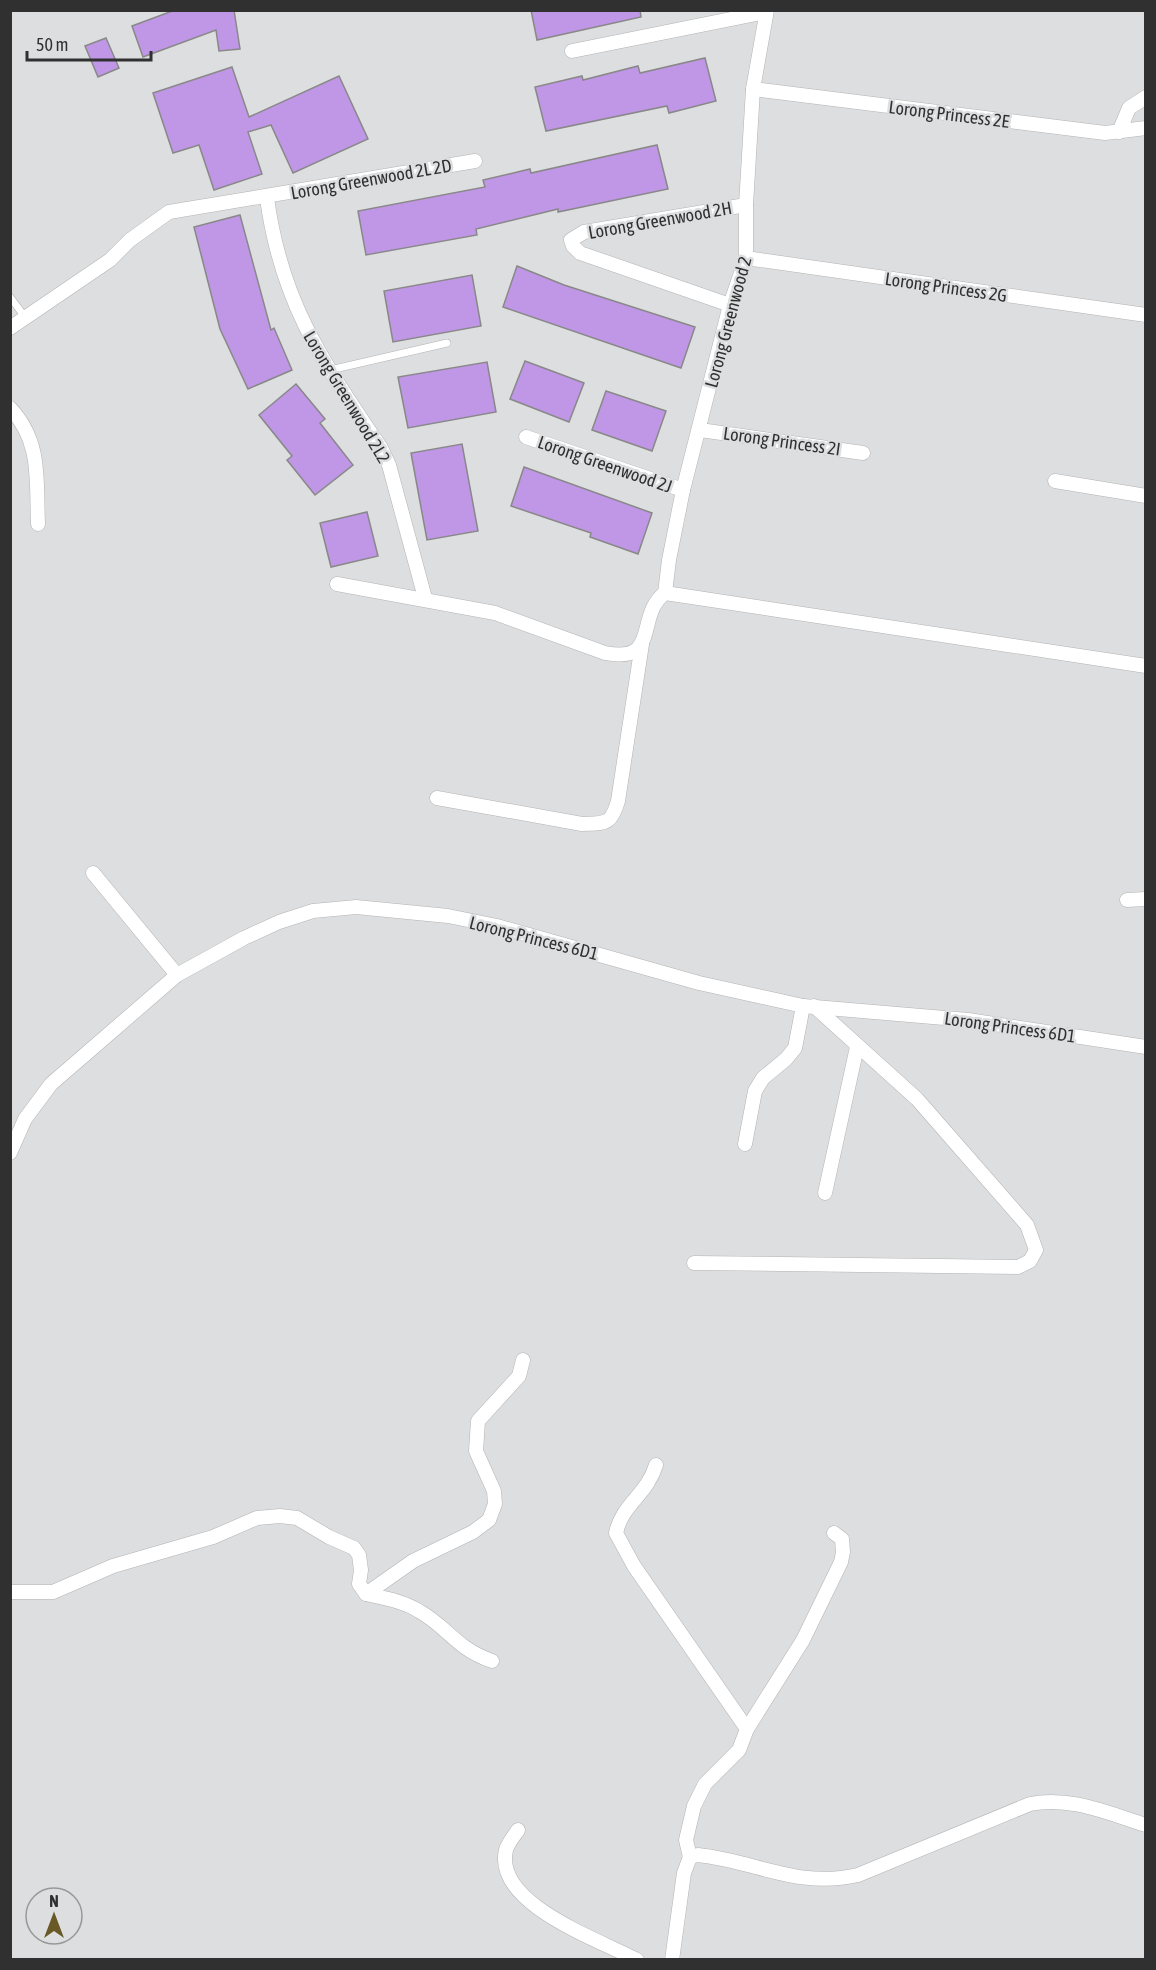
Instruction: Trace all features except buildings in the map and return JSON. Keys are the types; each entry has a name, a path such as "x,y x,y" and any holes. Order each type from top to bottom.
{"street":[{"path":"572,51 766,11"},
{"name":"Lorong Greenwood 2","path":"665,593 683,490 730,305 746,258 746,205 753,89 766,11"},
{"name":"Lorong Princess 2E","path":"753,89 1095,132 1119,132 1146,128"},
{"path":"1119,132 1129,108 1146,97"},
{"name":"Lorong Greenwood 2L 2D","path":"10,328 110,260 130,240 169,212 267,198 475,161"},
{"name":"Lorong Greenwood 2L2","path":"267,198 273,240 289,292 311,341 381,448 389,465 425,598"},
{"name":"Lorong Greenwood 2H","path":"730,305 580,253 571,240 584,232 746,205"},
{"name":"Lorong Princess 2G","path":"746,258 1146,315"},
{"path":"10,408 25,424 35,449 38,524"},
{"name":"Lorong Princess 2I","path":"700,430 863,453"},
{"name":"Lorong Greenwood 2J","path":"526,437 683,490"},
{"path":"1055,481 1146,496"},
{"path":"337,584 425,598 503,615 605,653 623,656 634,652 642,644"},
{"path":"437,798 582,824 605,823 613,817 618,801 642,644 653,609 658,599 665,593 1146,666"},
{"path":"93,873 177,975"},
{"path":"1127,900 1146,899"},
{"name":"Lorong Princess 6D1","path":"10,1153 25,1119 51,1084 177,975 244,938 279,922 314,911 356,907 448,916 497,926 699,982 808,1006 968,1020 1146,1047"},
{"path":"694,1263 1018,1267 1030,1261 1036,1250 1027,1225 917,1099 808,1006 795,1048 786,1059 763,1078 755,1091 745,1144"},
{"path":"825,1193 857,1047"},
{"path":"366,1594 413,1561 473,1532 489,1520 495,1504 494,1491 476,1451 478,1421 519,1376 523,1360"},
{"path":"656,1465 651,1482 619,1518 616,1533 634,1566 747,1729"},
{"path":"10,1592 53,1592 112,1566 213,1537 257,1518 280,1516 297,1518 328,1537 354,1548 359,1555 359,1584 366,1594 392,1600 421,1611 458,1644 473,1654 492,1661"},
{"path":"672,1959 684,1873 690,1857 686,1840 694,1806 705,1784 739,1750 747,1729 803,1640 841,1562 842,1539 834,1533"},
{"path":"690,1857 708,1856 799,1878 834,1880 858,1875 1030,1804 1046,1801 1079,1803 1146,1825"},
{"path":"518,1830 506,1849 505,1867 511,1882 524,1899 549,1915 637,1959"}],"lane":[{"path":"10,297 25,317"},
{"path":"328,370 447,343"}]}
